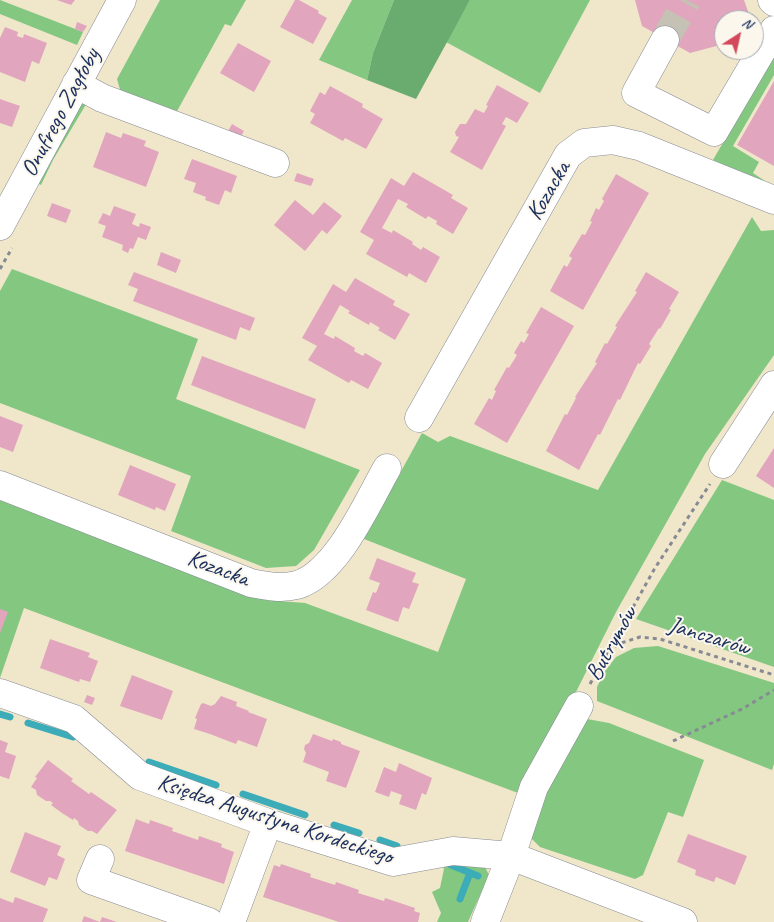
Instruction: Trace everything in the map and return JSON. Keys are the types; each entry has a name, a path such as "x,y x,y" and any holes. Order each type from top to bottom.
{"street":[{"name":"Onufrego Zagłoby","path":"0,226 7,193 76,84 122,0"},
{"path":"665,40 636,93 714,132 774,30"},
{"path":"76,84 102,98 275,163"},
{"name":"Kozacka","path":"419,418 568,155 584,143 613,140 639,146 774,200"},
{"path":"723,464 774,385"},
{"name":"Kozacka","path":"0,485 251,583 268,587 283,587 305,581 326,568 342,547 387,468"},
{"name":"Księdza Augustyna Kordeckiego","path":"0,693 74,719 140,776 268,823 393,862 454,852 510,856 683,922"},
{"name":"Butrymów","path":"485,922 534,787 579,706"},
{"path":"231,922 268,823"},
{"path":"100,859 92,880 209,922"}],"path":[{"name":"Butrymów","path":"579,706 607,652 655,568 723,464"},
{"name":"Janczarów","path":"607,652 622,643 640,637 660,639 774,675"},
{"path":"673,741 742,709 774,690"}],"green space":[{"path":"0,0 83,32 77,45 0,14"},
{"path":"160,0 246,0 231,26 225,24 176,113 121,93 117,79"},
{"path":"352,0 394,0 373,53 367,80 319,60"},
{"path":"394,0 470,0 416,99 367,80 373,53"},
{"path":"470,0 590,0 540,93 446,42"},
{"path":"774,54 774,75 733,146 759,162 753,173 774,187 713,160"},
{"path":"88,101 53,160 41,185 37,183 79,105"},
{"path":"752,217 761,231 774,230 774,355 705,454 616,612 571,702 518,793 24,608 0,678 0,500 265,600 305,603 438,652 466,579 364,539 422,433 438,442 450,436 598,490"},
{"path":"12,269 198,339 176,399 360,470 314,550 296,566 266,568 171,531 191,476 0,403 0,291"},
{"path":"722,480 774,500 774,667 636,619"},
{"path":"658,646 774,683 774,764 772,770 597,701 597,687 605,671 616,657 634,648"},
{"path":"587,719 609,723 704,760 683,817 668,812 643,875 635,879 540,847 529,836 552,768"},
{"path":"448,861 485,867 489,875 468,922 437,922 441,913 432,892 440,888 444,869 443,865"}],"building":[{"path":"57,0 75,0 71,5"},
{"path":"295,0 299,0 319,11 318,13 327,18 313,44 280,27"},
{"path":"635,0 744,0 748,10 714,10 714,47 690,53 642,26"},
{"path":"77,22 87,26 83,32 75,29"},
{"path":"5,27 18,32 17,36 23,38 24,34 47,43 39,64 32,61 25,82 0,72 0,38"},
{"path":"238,43 271,61 254,92 220,73"},
{"path":"774,81 774,166 737,145"},
{"path":"497,85 529,103 517,123 506,117 502,124 506,126 482,170 450,152 459,137 456,136 455,132 460,124 466,124 475,109 484,113 488,106 486,105"},
{"path":"330,86 363,104 362,107 383,119 366,149 345,138 343,141 310,123 315,114 310,111 320,92 325,95"},
{"path":"0,99 20,106 12,127 0,123"},
{"path":"232,124 244,131 240,138 227,133"},
{"path":"106,132 121,138 123,133 146,141 144,146 159,152 146,187 93,167"},
{"path":"192,159 237,176 231,193 225,190 219,205 205,200 206,197 193,192 196,183 184,179"},
{"path":"413,172 453,195 451,198 468,208 453,234 436,224 437,221 428,216 426,219 406,207 408,204 398,199 382,228 392,233 393,230 413,242 412,244 421,250 423,247 440,257 426,283 409,273 407,277 366,254 374,240 360,232 391,178 404,186"},
{"path":"297,173 314,179 311,186 294,181"},
{"path":"616,174 649,193 583,310 550,291 564,265 567,267 572,258 569,256 582,234 585,235 592,222 590,221 596,208 599,210 604,201 602,199"},
{"path":"295,200 313,215 324,202 342,216 327,234 322,230 305,251 274,225"},
{"path":"52,203 71,210 66,223 47,216"},
{"path":"114,206 136,214 132,224 139,227 140,223 151,227 146,240 138,237 133,249 130,248 128,253 122,250 123,245 102,237 106,226 98,223 103,213 110,216"},
{"path":"161,252 181,260 176,273 157,265"},
{"path":"134,272 255,318 250,331 240,327 236,340 133,301 138,289 128,285"},
{"path":"646,272 679,292 669,309 671,310 649,344 651,346 640,364 638,363 620,400 618,399 600,435 598,434 579,470 546,451 565,414 567,415 575,397 597,363 595,362 605,343 607,344 617,327 615,326 637,292 635,291"},
{"path":"355,278 395,301 393,305 410,314 395,340 378,330 380,328 370,322 369,325 348,313 350,311 340,305 324,334 334,339 335,336 355,348 354,351 363,356 365,353 382,363 368,389 351,380 349,383 308,360 317,346 302,338 333,284 346,292"},
{"path":"541,307 574,326 507,443 474,424 489,398 492,400 496,391 494,390 507,367 509,368 517,355 514,353 521,341 524,343 529,334 526,333"},
{"path":"202,356 316,399 305,429 191,385"},
{"path":"0,416 23,425 13,452 0,447"},
{"path":"774,448 774,488 756,476"},
{"path":"130,465 176,484 165,511 156,507 155,510 118,495"},
{"path":"377,558 416,573 412,582 419,584 409,609 403,607 398,622 366,610 373,592 376,593 380,583 369,579"},
{"path":"0,609 8,612 0,633"},
{"path":"50,639 90,653 88,657 98,661 90,682 80,679 79,682 40,668"},
{"path":"132,675 173,691 162,720 120,706"},
{"path":"87,695 95,698 92,705 84,702"},
{"path":"221,696 237,702 236,706 248,712 267,719 257,747 238,740 236,744 194,729 197,719 195,718 201,704 211,706"},
{"path":"313,734 332,741 333,739 360,751 346,788 326,781 329,772 303,762 306,753 305,745 309,743"},
{"path":"0,740 8,743 5,752 16,756 9,779 0,776"},
{"path":"48,760 73,779 71,781 117,810 97,834 88,831 79,825 78,821 74,818 73,820 62,813 51,805 53,803 37,795 36,790 31,787 37,778 35,777"},
{"path":"399,763 432,778 426,795 422,793 416,810 399,804 402,795 391,791 389,797 375,792 384,767 396,772"},
{"path":"136,819 149,824 150,820 173,828 172,831 198,840 199,836 222,844 221,847 234,852 224,884 125,851"},
{"path":"25,832 61,846 57,855 65,859 57,880 49,877 45,886 10,872"},
{"path":"688,834 747,856 735,885 716,877 714,882 695,875 696,870 677,862"},
{"path":"281,864 311,874 310,877 335,885 336,882 359,890 358,893 384,901 385,898 415,908 414,911 420,913 418,922 339,922 263,897 274,865 280,867"},
{"path":"15,897 48,909 43,922 0,922 0,898 13,903"},
{"path":"84,916 100,922 82,922"},
{"path":"102,917 117,922 100,922"}],"waterway":[{"path":"0,714 10,717"},
{"path":"28,723 73,737"},
{"path":"149,762 216,785"},
{"path":"243,794 305,815"},
{"path":"334,825 359,833"},
{"path":"380,840 397,846"},
{"path":"451,865 478,876"},
{"path":"460,899 470,873"}],"tunnel":[{"path":"665,40 687,0"}]}
